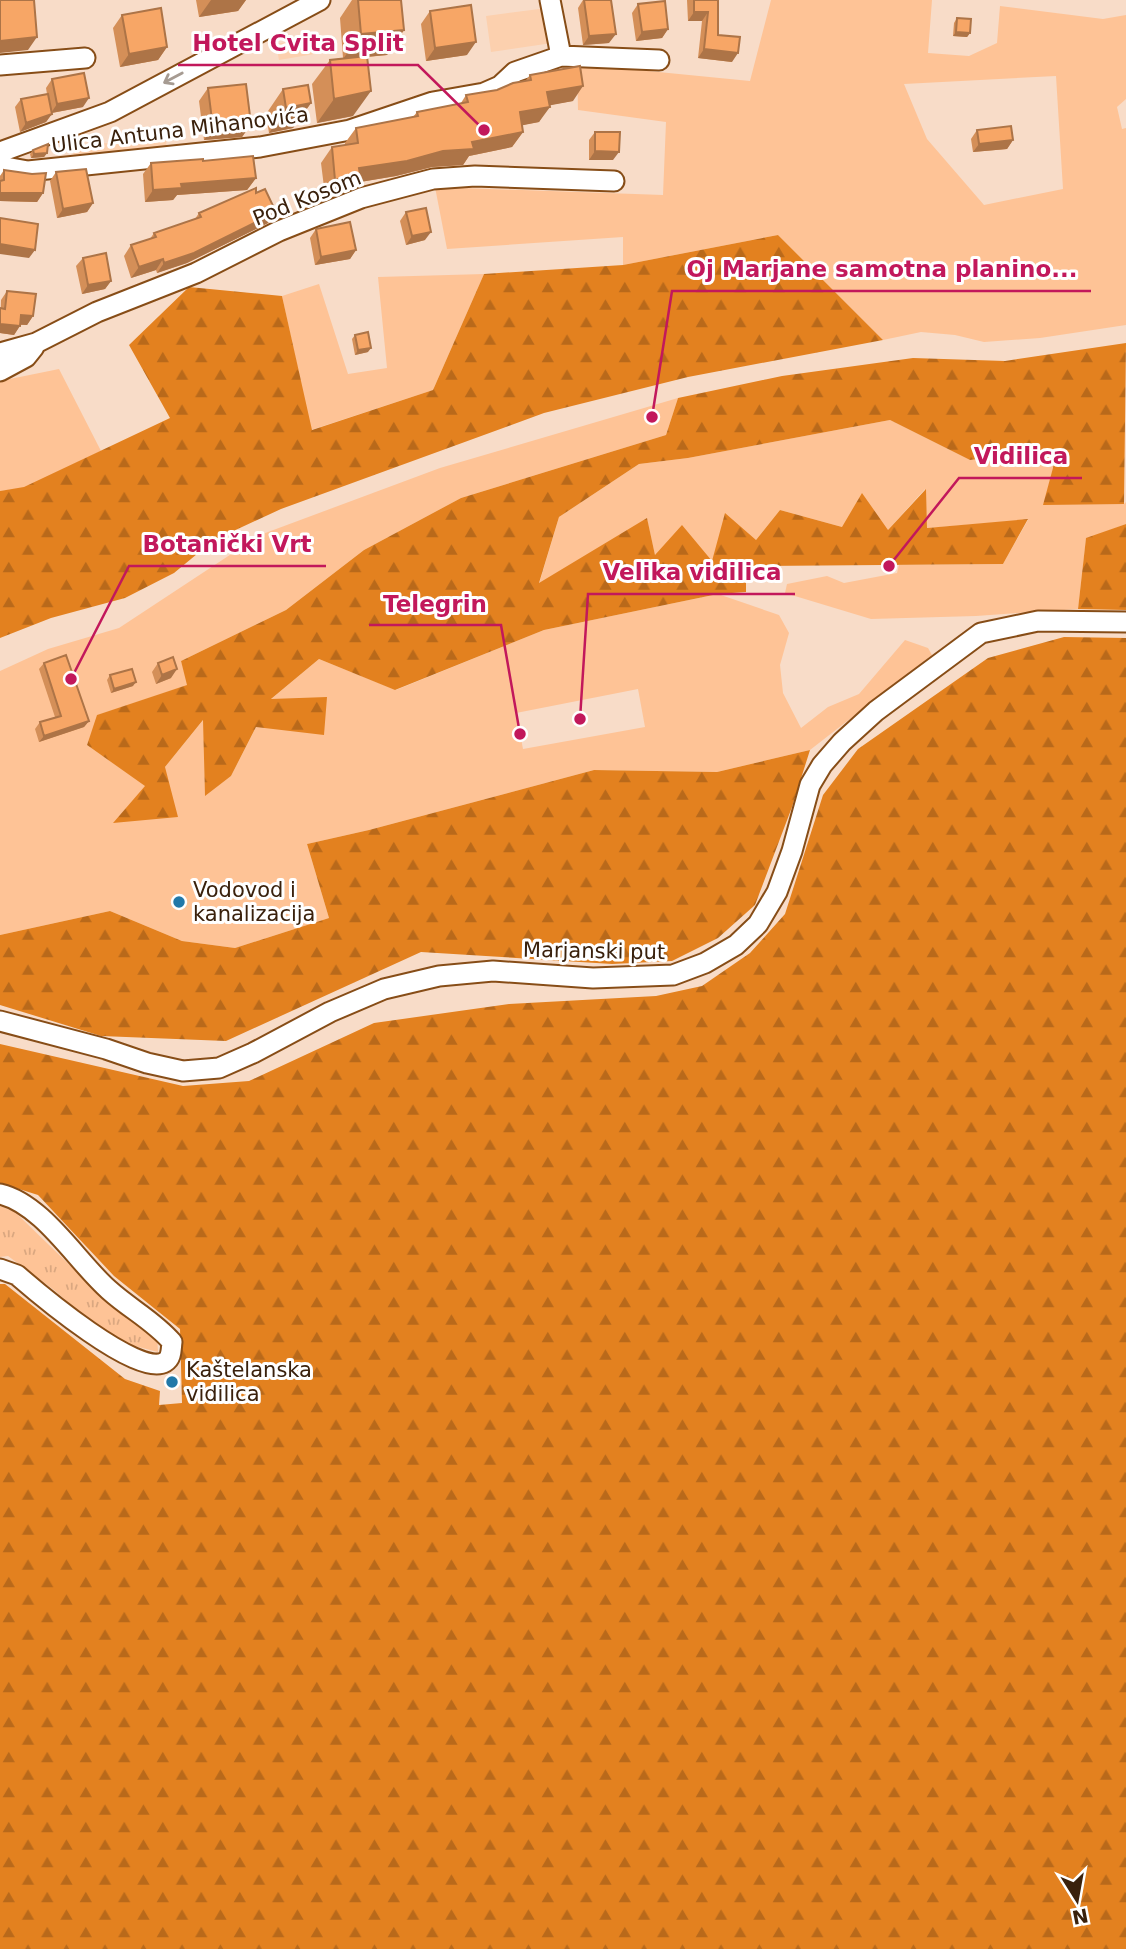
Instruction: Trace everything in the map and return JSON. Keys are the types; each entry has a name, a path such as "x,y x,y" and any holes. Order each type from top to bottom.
{"street":[{"name":"Ulica Antuna Mihanovića","path":"0,152 110,111 320,0"},
{"path":"550,0 561,56"},
{"name":"Ulica Antuna Mihanovića","path":"0,166 29,171 208,153 314,138 350,130 433,102 484,93 500,86 515,72 561,56 659,60"},
{"path":"0,65 85,58"},
{"name":"Pod Kosom","path":"0,353 36,343 97,312 196,274 279,231 361,198 433,179 475,176 614,181"},
{"name":"Pod Kosom","path":"0,371 26,357 36,343"},
{"name":"Marjanski put","path":"0,1021 183,1071 219,1068 254,1054 330,1012 384,989 439,976 493,971 593,978 673,975 705,963 736,945 758,924 777,892 792,851 810,785 822,765 842,742 876,711 982,633 1038,621 1126,622"},
{"path":"0,1194 34,1210 107,1289 160,1328 172,1342 170,1356 164,1362 154,1364 106,1344 17,1275 0,1269"}],"shaded area":[{"path":"547,8 552,43 491,52 486,16"},
{"path":"329,35 332,51 279,60 276,44"},
{"path":"166,138 167,152 74,160 73,146"}],"green space":[{"path":"771,0 932,0 928,53 969,56 997,43 1000,6 1103,19 1126,15 1126,99 1117,107 1122,129 1126,128 1126,325 1040,338 984,342 955,335 921,332 883,340 778,235 623,265 623,237 447,249 435,187 663,195 666,122 578,110 577,64 750,81","holes":["1056,76 1063,189 984,205 927,139 904,84"]},
{"path":"778,235 883,340 688,377 544,413 281,509 214,540 174,573 125,598 51,618 0,638 0,491 24,487 170,418 129,345 189,287 282,296 312,430 433,390 484,274 623,265"},
{"path":"484,274 433,390 311,430 282,296 319,284 348,374 387,368 378,277"},
{"path":"1126,343 1124,504 1043,505 1058,449 970,460 890,420 688,458 639,464 559,517 539,583 647,518 655,555 682,525 712,561 725,513 756,540 780,510 842,527 862,493 888,530 926,489 927,528 1028,519 1003,564 746,566 746,592 718,594 544,630 395,690 319,659 271,699 327,697 324,735 256,727 231,776 205,796 203,720 165,767 178,817 113,823 145,786 87,745 97,715 187,685 181,661 286,610 364,550 461,498 666,435 678,398 782,376 913,358 1005,361"},
{"path":"59,369 101,451 24,488 0,491 0,381"},
{"path":"678,398 666,435 461,498 364,550 286,610 181,661 188,685 98,715 87,745 146,786 114,822 165,767 204,719 205,795 231,776 270,700 319,659 396,690 544,630 718,594 779,615 789,633 780,665 783,693 801,728 828,707 859,694 905,640 928,648 932,655 810,750 717,772 594,770 307,844 329,918 235,948 182,941 110,911 0,935 0,671 48,649 119,628 260,535 440,468","holes":["638,689 645,727 523,749 516,713"]},
{"path":"890,420 970,460 1058,448 1044,504 1126,502 1126,524 1086,539 1078,609 871,619 785,593 787,584 827,576 844,583 897,573 899,565 1003,564 1028,520 927,528 925,489 888,530 842,527 780,510 756,540 712,562 655,555 647,519 539,584 559,517 639,464 688,458"},
{"path":"1126,524 1126,610 1078,609 1086,538"},
{"path":"1064,637 1126,638 1126,1949 0,1949 0,1284 5,1284 125,1379 160,1391 159,1405 182,1403 180,1329 114,1276 38,1195 0,1183 0,1044 183,1086 249,1081 374,1023 509,1004 656,996 702,986 750,953 785,914 823,795 858,749 988,658"},
{"path":"810,750 755,905 718,938 672,961 612,964 421,952 226,1041 101,1036 0,1005 0,935 110,911 182,941 235,948 329,918 307,844 594,770 717,772"},
{"path":"0,1206 15,1212 116,1310 157,1334 158,1352 127,1344 95,1326 54,1290 8,1256 0,1257"}],"building":[{"path":"0,0 34,0 37,37 0,41"},
{"path":"358,0 401,0 404,30 361,34"},
{"path":"584,0 611,0 616,34 589,36"},
{"path":"694,0 718,0 718,35 740,37 738,53 704,49 708,12 694,12"},
{"path":"665,1 668,29 642,32 638,4"},
{"path":"471,5 476,42 435,48 430,11"},
{"path":"161,8 167,47 129,54 122,15"},
{"path":"957,18 971,19 970,33 956,32"},
{"path":"367,56 371,91 334,99 330,60"},
{"path":"580,66 583,86 547,92 550,107 520,112 523,132 472,142 474,149 443,151 407,161 359,168 360,174 335,180 332,147 358,143 356,128 418,116 417,112 468,102 466,95 531,80 530,75"},
{"path":"84,73 89,98 57,104 52,79"},
{"path":"246,84 251,124 213,128 208,88"},
{"path":"308,85 311,103 286,108 283,89"},
{"path":"48,94 52,114 26,123 21,99"},
{"path":"1011,126 1013,140 979,144 977,130"},
{"path":"595,132 620,132 619,152 595,151"},
{"path":"48,144 47,153 34,154 33,150"},
{"path":"253,156 256,178 181,184 182,188 153,190 151,163"},
{"path":"86,169 93,203 63,209 56,172"},
{"path":"4,170 46,173 43,193 0,193"},
{"path":"256,188 256,193 265,189 276,212 194,253 164,263 163,259 139,267 131,245 156,237 154,233 201,217 199,213"},
{"path":"426,208 431,232 412,236 406,212"},
{"path":"0,218 38,224 35,250 0,244"},
{"path":"350,222 356,250 321,257 316,229"},
{"path":"106,253 111,281 88,285 83,258"},
{"path":"7,291 36,294 33,316 21,315 20,326 0,324 0,308 5,309"},
{"path":"368,332 371,348 358,350 355,335"},
{"path":"66,655 89,721 44,736 40,722 61,716 44,663"},
{"path":"173,657 177,669 162,675 158,663"},
{"path":"132,669 136,682 114,689 110,675"}],"place":[{"name":"Hotel Cvita Split","path":"484,130"},
{"name":"Oj Marjane samotna planino...","path":"652,417"},
{"name":"Vidilica","path":"889,566"},
{"name":"Botanički Vrt","path":"71,679"},
{"name":"Velika vidilica","path":"580,719"},
{"name":"Telegrin","path":"520,734"},
{"name":"Vodovod i kanalizacija","path":"179,902"},
{"name":"Kaštelanska vidilica","path":"172,1382"}]}
